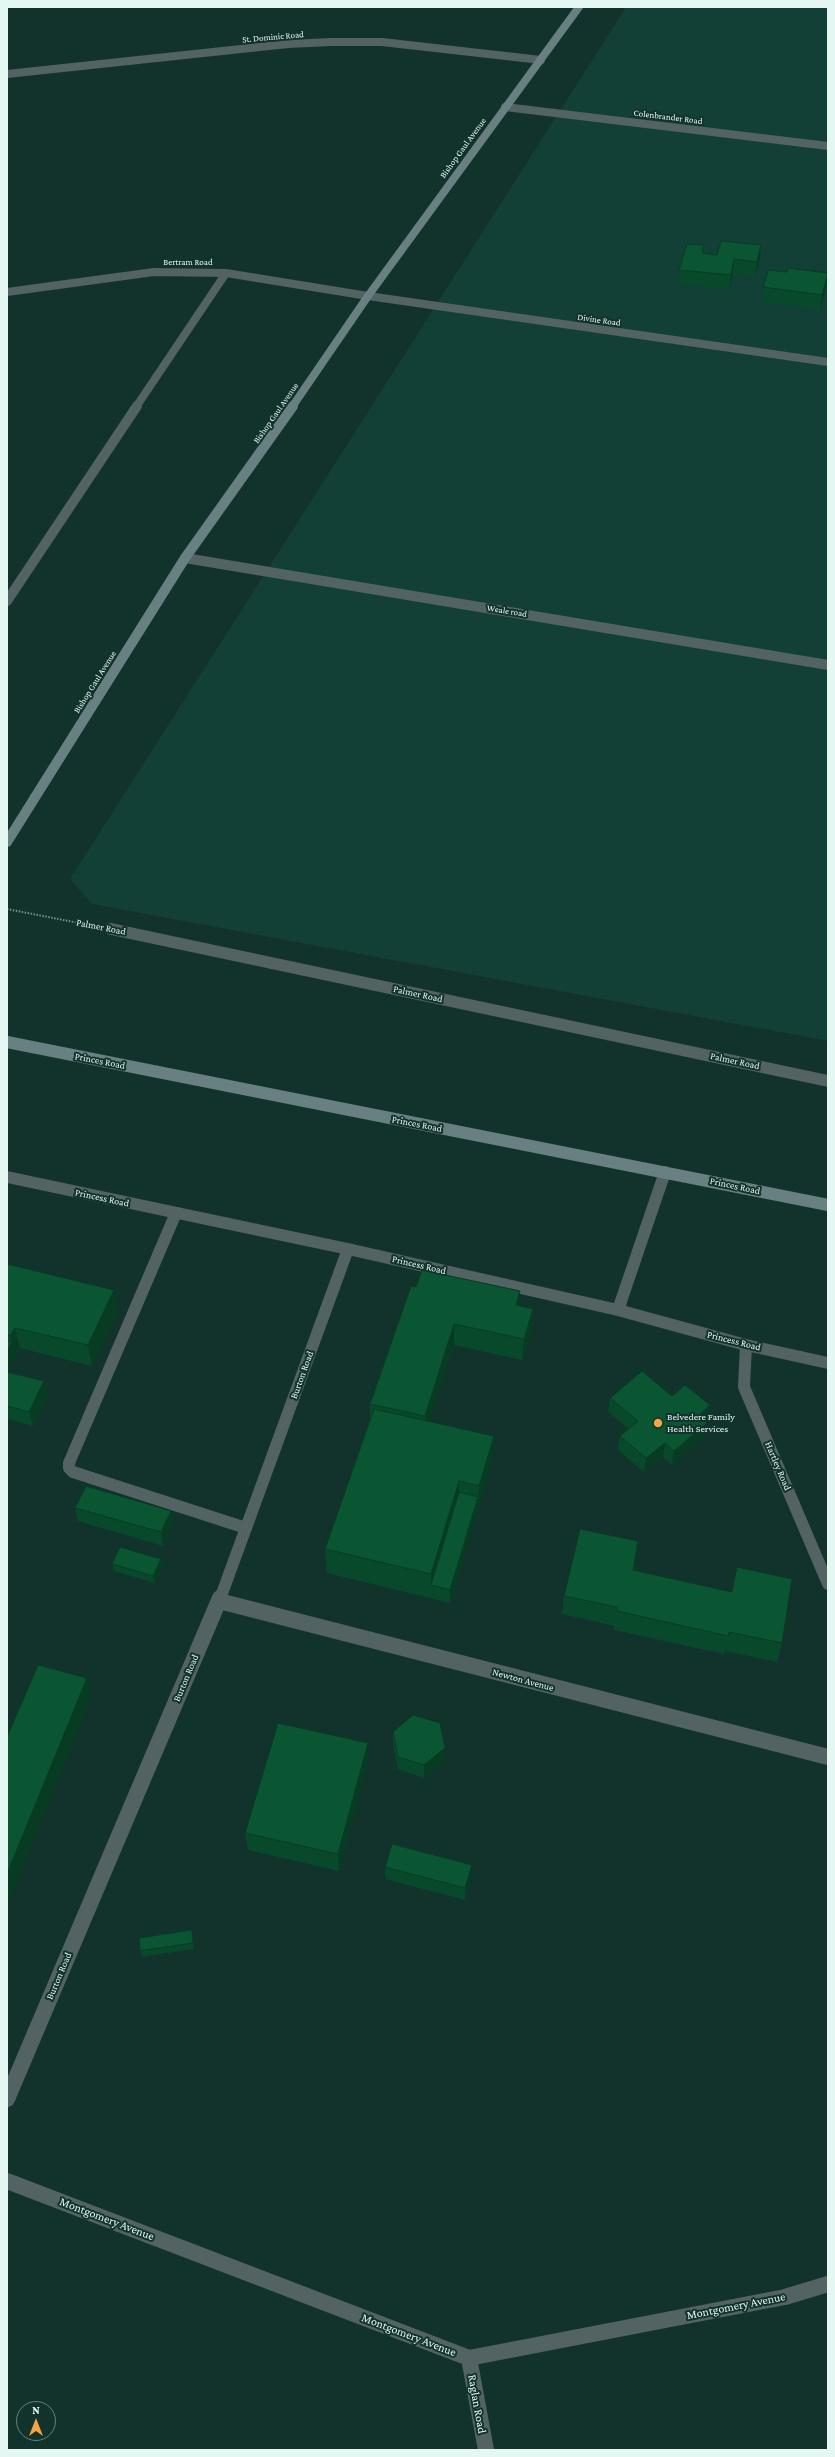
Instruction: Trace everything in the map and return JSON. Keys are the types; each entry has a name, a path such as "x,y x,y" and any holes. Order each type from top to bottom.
{"main road":[{"name":"Bishop Gaul Avenue","path":"7,842 185,558 286,417 368,296 579,7"},
{"name":"Princes Road","path":"7,1042 828,1205"}],"street":[{"name":"St. Dominic Road","path":"7,74 288,44 331,42 382,42 438,47 541,60"},
{"name":"Colenbrander Road","path":"505,107 828,146"},
{"name":"Bertram Road","path":"7,292 154,272 226,273 368,296"},
{"path":"7,601 226,273"},
{"name":"Divine Road","path":"368,296 828,362"},
{"name":"Weale road","path":"185,558 828,665"},
{"name":"Palmer Road","path":"112,929 828,1081"},
{"path":"618,1310 665,1172"},
{"name":"Princess Road","path":"7,1177 348,1249 618,1310 746,1345 828,1363"},
{"path":"176,1213 69,1463 69,1468 73,1472 246,1528"},
{"name":"Burton Road","path":"7,2099 219,1601 348,1249"},
{"name":"Hartley Road","path":"746,1345 744,1387 828,1584"},
{"name":"Newton Avenue","path":"219,1601 828,1757"},
{"name":"Montgomery Avenue","path":"7,2181 469,2358 785,2297 828,2284"},
{"name":"Raglan Road","path":"469,2358 486,2450"}],"path":[{"name":"Palmer Road","path":"7,909 112,929"}],"shaded area":[{"path":"626,7 828,7 828,1041 92,904 70,879"}],"building":[{"path":"721,241 761,245 757,262 734,259 731,275 679,270 687,244 704,245 702,253 717,255"},
{"path":"788,268 828,273 822,295 763,287 768,270 787,272"},
{"path":"7,1264 114,1290 88,1345 15,1328 10,1336 7,1335"},
{"path":"422,1270 520,1291 516,1305 533,1309 524,1339 454,1324 425,1416 370,1404 411,1286 416,1287"},
{"path":"7,1341 12,1342 7,1351"},
{"path":"642,1371 672,1396 685,1385 710,1405 698,1416 707,1423 674,1451 665,1443 646,1458 620,1436 638,1421 610,1398"},
{"path":"7,1372 44,1381 29,1412 7,1406"},
{"path":"374,1409 494,1436 479,1486 459,1481 431,1574 325,1549"},
{"path":"86,1486 171,1511 161,1532 75,1508"},
{"path":"459,1492 478,1497 450,1590 431,1585"},
{"path":"580,1529 638,1541 633,1570 732,1592 737,1567 792,1579 782,1643 729,1632 728,1636 617,1611 617,1607 564,1596"},
{"path":"120,1547 161,1559 153,1576 112,1564"},
{"path":"38,1665 87,1678 7,1874 7,1737"},
{"path":"413,1715 440,1723 445,1748 424,1765 398,1757 393,1732"},
{"path":"278,1723 368,1743 338,1854 245,1833"},
{"path":"392,1844 472,1865 465,1888 385,1867"},
{"path":"192,1930 193,1943 140,1951 139,1938"}],"place":[{"name":"Belvedere Family Health Services","path":"658,1423"}]}
